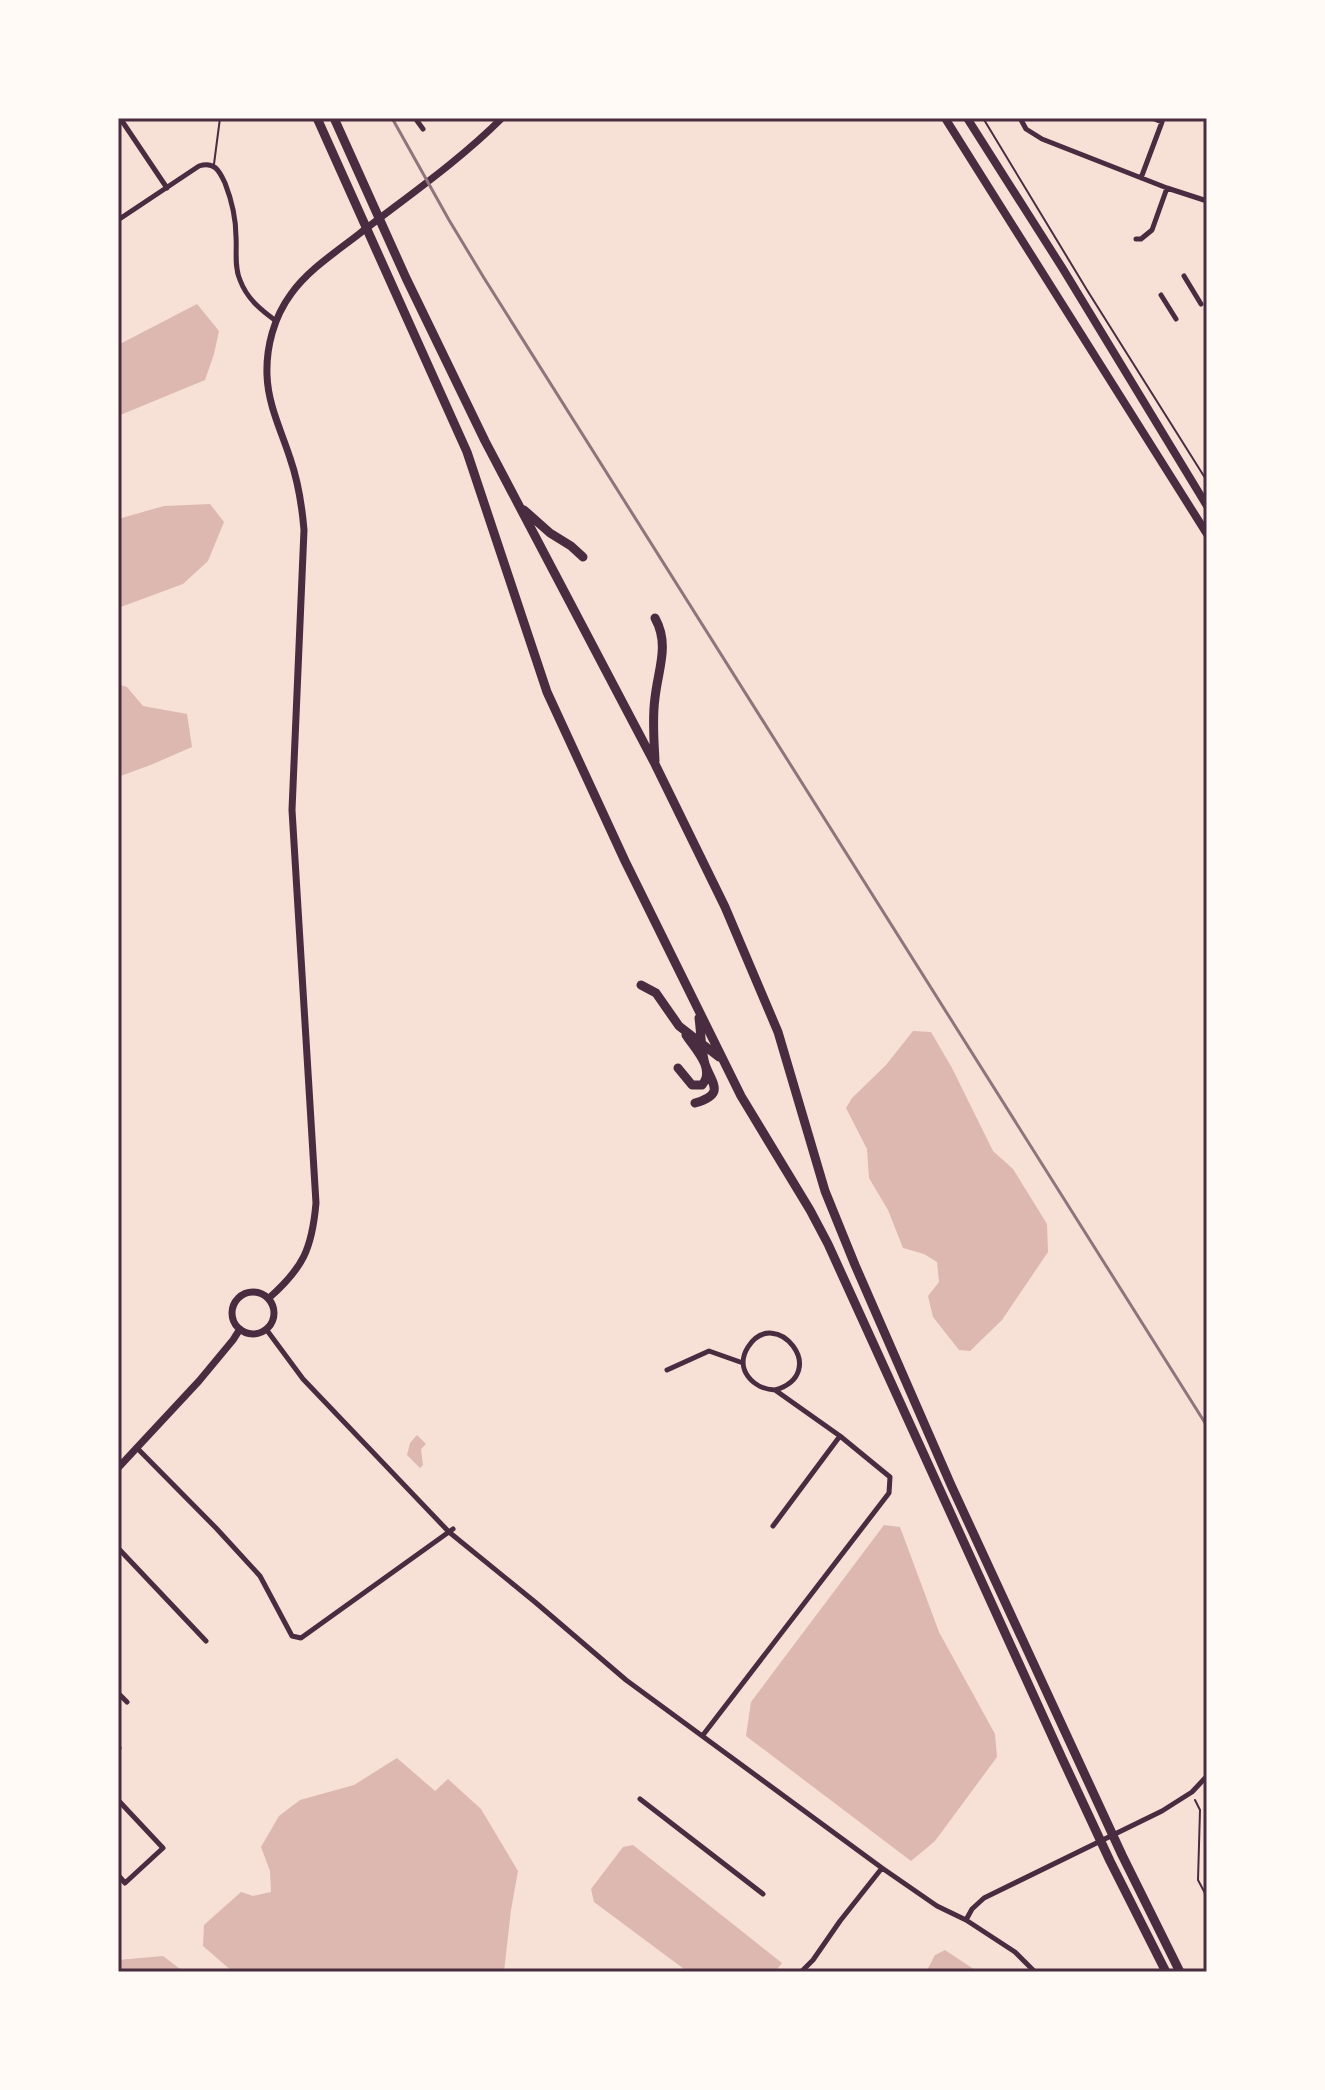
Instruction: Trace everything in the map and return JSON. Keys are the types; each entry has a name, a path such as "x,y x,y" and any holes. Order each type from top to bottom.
{"highway":[{"path":"317,118 467,452 547,692 625,861 741,1096 828,1244 1068,1771 1166,1972"},
{"path":"334,118 406,278 725,907 778,1032 825,1191 855,1265 951,1485 1122,1855 1180,1972"},
{"path":"518,504 583,557"},
{"path":"655,618 664,646 653,722 655,764"},
{"path":"641,985 656,993 714,1080 714,1090 709,1097 695,1103"},
{"path":"678,1068 687,1082 697,1086 707,1080 697,1007"},
{"path":"679,1026 723,1060"}],"main road":[{"path":"269,1298 295,1274 304,1258 316,1203 292,810 304,530 296,478 268,385 268,352 276,321 296,287 334,253 451,163 502,118"},
{"path":"945,118 1207,534"},
{"path":"965,118 1063,269 1207,506"},
{"path":"257,1291 269,1298 274,1311 266,1329 253,1334 235,1324 231,1311 237,1298 257,1291"},
{"path":"118,1468 199,1381 240,1329"}],"street":[{"path":"120,118 167,188"},
{"path":"415,118 423,129"},
{"path":"1141,178 1162,122 1152,118"},
{"path":"1022,119 1026,129 1042,139 1207,201"},
{"path":"118,220 199,166 214,165 219,170 233,207 240,282 254,304 276,321"},
{"path":"1136,239 1141,239 1152,230 1167,188"},
{"path":"1184,276 1201,304"},
{"path":"1161,295 1176,319"},
{"path":"266,1329 303,1379 451,1530 626,1680 882,1868 937,1906 966,1920 1015,1952 1035,1972"},
{"path":"703,1735 889,1493 890,1477 840,1436 775,1390 752,1382 746,1374 743,1363 747,1348 759,1337 773,1334 790,1341 799,1356 796,1375 790,1383 775,1390"},
{"path":"667,1370 709,1351 743,1363"},
{"path":"773,1526 840,1436"},
{"path":"137,1448 260,1576 292,1636 301,1638 451,1530"},
{"path":"118,1548 206,1641"},
{"path":"118,1693 127,1702"},
{"path":"966,1920 984,1898 1173,1804 1192,1792 1207,1776"},
{"path":"640,1799 763,1894"},
{"path":"118,1800 163,1848 125,1883 118,1875"},
{"path":"801,1972 882,1868"}],"lane":[{"path":"214,165 220,118"}],"path":[{"path":"983,118 1207,481"},
{"path":"1192,1792 1200,1810 1198,1880 1207,1897"}],"shaded area":[{"path":"197,304 219,331 205,380 118,416 118,345"},
{"path":"210,504 224,522 208,561 183,584 118,608 118,519 164,506"},
{"path":"118,684 127,687 143,706 187,714 192,747 118,777"},
{"path":"913,1031 931,1032 993,1151 1013,1169 1047,1224 1048,1252 1002,1320 970,1351 959,1350 933,1317 928,1296 939,1282 937,1262 924,1254 903,1248 888,1210 869,1178 867,1149 846,1108"},
{"path":"417,1435 426,1444 421,1449 423,1465 420,1468 407,1455 410,1443"},
{"path":"884,1525 900,1527 939,1632 995,1734 997,1757 935,1841 911,1861 746,1736 751,1702"},
{"path":"397,1758 435,1791 448,1779 481,1809 518,1871 504,1972 233,1972 203,1946 204,1925 241,1892 253,1896 271,1892 270,1871 261,1847 279,1816 300,1800 354,1785"},
{"path":"633,1845 782,1963 775,1972 688,1972 594,1902 591,1889 623,1847"},
{"path":"945,1950 978,1972 926,1972 935,1955"},
{"path":"163,1956 184,1972 118,1972 118,1960"}],"railway":[{"path":"392,118 484,278 1207,1426"}]}
